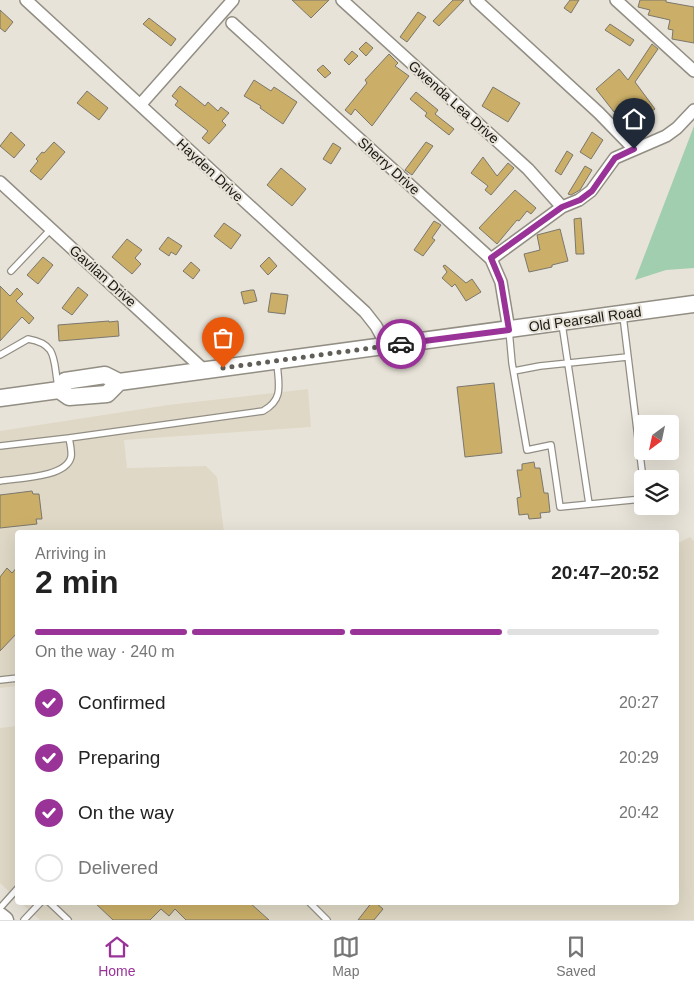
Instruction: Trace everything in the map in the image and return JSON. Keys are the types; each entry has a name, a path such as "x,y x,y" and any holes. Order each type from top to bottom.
{"main road":[{"name":"Old Pearsall Road","path":"3,395 59,390 65,381 105,375 118,382 694,304"},
{"path":"0,916 5,920"}],"street":[{"name":"Hayden Drive","path":"26,0 365,312 376,326 387,346"},
{"path":"140,105 233,0"},
{"name":"Gwenda Lea Drive","path":"342,0 528,169 562,207"},
{"path":"476,0 599,113 634,149"},
{"path":"616,0 694,71"},
{"name":"Sherry Drive","path":"232,23 491,258 501,282 509,330"},
{"path":"491,258 562,207 580,200 592,191 615,158 666,136 677,128 694,110"},
{"name":"Gavilan Drive","path":"0,182 205,371"}],"lane":[{"path":"11,271 51,229"},
{"path":"623,314 642,470"},
{"path":"562,322 589,504"},
{"path":"509,330 527,450 551,445 560,507 634,500"},
{"path":"0,355 28,339 42,341 52,352 59,390"},
{"path":"514,371 627,357"},
{"path":"0,446 263,411 274,405 279,393 276,362"},
{"path":"0,480 53,473 65,467 71,457 69,438"},
{"path":"0,680 15,678"},
{"path":"0,908 15,891"},
{"path":"24,920 38,905"},
{"path":"53,905 68,920"},
{"path":"312,905 327,920"}],"shaded area":[{"path":"308,389 311,427 124,440 127,468 206,466 217,477 224,530 15,530 15,686 0,688 0,431 168,405"},
{"path":"690,537 694,541 694,920 40,920 23,905 679,905 679,542"},
{"path":"15,726 15,897 0,883 0,728"}],"green space":[{"path":"694,126 694,268 666,270 635,280"}],"building":[{"path":"292,0 329,0 311,18"},
{"path":"453,0 464,0 439,26 433,21"},
{"path":"570,0 579,0 571,13 564,8"},
{"path":"640,0 666,0 666,2 694,7 694,43 672,39 673,30 668,29 670,20 648,15 650,10 638,7"},
{"path":"0,10 13,22 5,32 0,28"},
{"path":"418,12 426,17 407,42 400,37"},
{"path":"149,18 176,39 171,46 143,24"},
{"path":"610,24 634,40 630,46 605,30"},
{"path":"366,42 373,48 366,56 359,49"},
{"path":"652,44 658,49 635,82 655,109 631,126 618,109 614,112 596,89 619,69 628,80"},
{"path":"352,51 358,56 349,65 344,60"},
{"path":"389,54 398,63 395,66 409,76 372,126 355,109 351,115 345,110 367,83 365,80"},
{"path":"323,65 331,73 325,78 317,70"},
{"path":"254,80 271,91 274,87 297,102 283,124 260,108 261,106 244,96"},
{"path":"180,86 205,106 208,102 218,111 221,107 229,113 222,121 226,125 209,144 202,138 208,131 175,105 178,101 172,96"},
{"path":"493,87 520,103 508,122 482,106"},
{"path":"87,91 108,108 99,120 77,103"},
{"path":"416,92 438,110 435,114 454,129 449,135 425,116 427,113 410,99"},
{"path":"11,132 25,145 14,158 0,146"},
{"path":"592,132 603,140 591,159 580,152"},
{"path":"54,142 65,152 41,180 30,171 38,161 36,159"},
{"path":"426,142 433,146 412,175 405,170"},
{"path":"333,143 341,148 331,164 323,159"},
{"path":"567,151 573,155 561,175 555,171"},
{"path":"483,157 497,176 508,163 514,168 491,195 485,190 488,186 471,173"},
{"path":"585,166 592,170 580,190 571,195 568,194"},
{"path":"281,168 306,189 292,206 267,185"},
{"path":"515,190 536,208 531,214 527,211 519,221 517,220 497,244 479,228"},
{"path":"581,218 584,254 576,254 574,219"},
{"path":"434,221 441,225 432,238 435,240 423,256 414,250"},
{"path":"224,223 241,235 231,249 214,236"},
{"path":"560,229 568,261 529,272 524,254 540,250 537,235"},
{"path":"168,237 182,246 176,255 171,252 169,256 159,249"},
{"path":"127,239 142,250 135,258 141,264 132,274 112,257"},
{"path":"43,257 53,265 38,284 27,275"},
{"path":"269,257 277,266 268,275 260,266"},
{"path":"191,262 200,270 193,279 183,271"},
{"path":"445,265 466,283 472,279 481,292 466,301 455,284 452,287 442,278 447,272 443,266"},
{"path":"0,286 10,296 17,288 23,294 16,301 34,318 29,324 22,317 0,341"},
{"path":"78,287 88,295 72,315 62,308"},
{"path":"254,290 257,301 244,304 241,292"},
{"path":"271,293 288,295 285,314 268,312"},
{"path":"118,321 119,336 59,341 58,325"},
{"path":"494,383 502,453 465,457 457,387"},
{"path":"534,462 535,468 540,468 544,493 548,493 550,512 540,513 541,518 529,519 528,514 519,515 517,498 521,497 517,470 522,470 522,464"},
{"path":"32,491 33,494 39,494 42,519 36,519 37,524 0,528 0,495"},
{"path":"7,568 12,573 15,570 15,635 0,651 0,577"},
{"path":"97,905 252,905 269,920 186,920 175,909 169,916 161,909 150,920 113,920"},
{"path":"370,905 378,905 383,909 374,920 358,920"}],"way so far":[{"path":"223,368 401,344"}],"route":[{"path":"401,344 509,330 505,296 491,258 562,207 580,200 592,191 615,158 634,149"}]}
